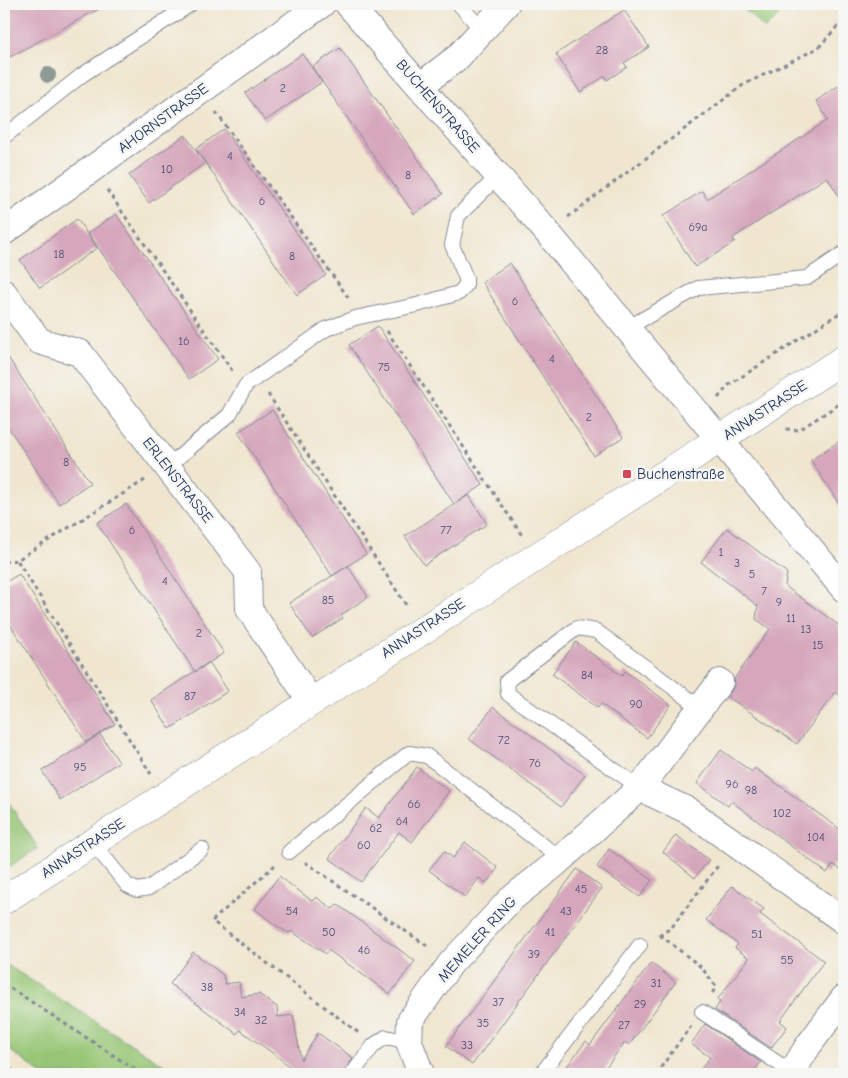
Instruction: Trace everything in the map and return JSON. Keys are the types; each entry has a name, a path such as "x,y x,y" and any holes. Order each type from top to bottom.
{"street":[{"name":"AHORNSTRASSE","path":"4,232 322,4"},
{"name":"BUCHENSTRASSE","path":"348,4 547,232 844,589"},
{"path":"420,86 458,57 506,4"},
{"name":"ERLENSTRASSE","path":"4,293 39,341 80,353 248,572 249,609 310,700"},
{"name":"ANNASTRASSE","path":"4,900 310,700 844,359"},
{"name":"MEMELER RING","path":"421,1074 409,1042 410,1021 451,963 511,899 561,859 640,788 720,682"},
{"path":"640,788 689,811 844,921"},
{"path":"791,1073 844,998"}],"lane":[{"path":"4,137 82,75 191,4"},
{"path":"459,4 482,30"},
{"path":"167,467 229,414 244,388 326,329 368,315 418,305 459,293 466,285 466,278 452,245 458,216 498,176"},
{"path":"627,328 698,288 807,278 844,253"},
{"path":"640,788 508,694 507,681 577,628 596,631 701,708"},
{"path":"289,852 409,753 427,756 561,859"},
{"path":"92,842 128,886 137,890 149,888 202,850"},
{"path":"541,1074 640,945"},
{"path":"702,1012 791,1073"},
{"path":"352,1074 374,1045 386,1038 409,1042"}],"path":[{"path":"547,232 743,86 818,48 844,19"},
{"path":"201,91 368,315 526,541"},
{"path":"92,169 244,388"},
{"path":"257,377 413,615"},
{"path":"4,562 16,560 167,467"},
{"path":"16,560 155,781"},
{"path":"640,945 672,927 733,844"},
{"path":"374,1045 212,921 289,852 451,963"},
{"path":"4,984 142,1074"}],"green space":[{"path":"739,4 790,4 765,29"},
{"path":"4,795 38,848 4,870"},
{"path":"4,963 178,1074 42,1074 4,1046"}],"building":[{"path":"4,4 108,4 4,60"},
{"path":"624,10 649,47 624,63 627,67 607,80 605,76 580,92 556,54"},
{"path":"340,48 443,194 414,214 312,67"},
{"path":"302,54 322,82 265,121 245,93"},
{"path":"844,82 844,204 827,177 733,238 735,242 695,267 663,216 702,191 707,199 828,120 816,101"},
{"path":"224,129 326,275 297,295 196,149"},
{"path":"185,135 205,163 149,203 129,175"},
{"path":"116,214 218,359 189,379 88,233"},
{"path":"77,219 97,248 40,288 20,260"},
{"path":"510,263 623,437 594,456 482,282"},
{"path":"378,326 483,485 454,504 349,345"},
{"path":"4,351 90,483 59,504 4,421"},
{"path":"272,410 366,554 332,576 238,432"},
{"path":"844,438 844,512 811,460"},
{"path":"469,495 487,524 424,565 405,536"},
{"path":"126,504 224,653 195,672 97,523"},
{"path":"727,528 787,573 785,586 844,629 844,698 835,692 797,744 728,697 735,684 734,679 770,629 756,619 758,606 701,562"},
{"path":"348,566 368,597 341,615 343,618 312,638 289,603"},
{"path":"19,574 115,724 86,742 4,615 4,583"},
{"path":"576,642 622,676 625,671 671,705 647,738 601,704 598,708 552,674"},
{"path":"209,662 228,691 170,729 151,700"},
{"path":"493,707 585,775 561,807 469,739"},
{"path":"100,734 119,762 60,800 42,771"},
{"path":"721,750 752,772 755,768 844,832 844,872 833,864 827,873 731,801 728,806 697,783"},
{"path":"417,767 449,791 412,842 399,832 361,882 329,858 366,808 379,818"},
{"path":"676,835 709,860 695,878 663,852"},
{"path":"465,842 498,868 486,883 479,878 465,897 429,870 444,851 453,858"},
{"path":"609,849 652,880 640,897 597,867"},
{"path":"577,869 602,888 472,1065 446,1046"},
{"path":"279,876 312,901 316,897 333,909 337,904 415,961 390,994 328,950 326,954 291,931 289,933 278,927 255,909"},
{"path":"732,886 764,909 760,914 824,961 780,1021 787,1027 771,1048 715,1010 720,1002 717,1000 749,958 735,948 738,944 706,920"},
{"path":"193,952 223,975 225,984 239,982 241,997 259,994 277,1007 278,1017 293,1015 301,1060 318,1033 353,1058 343,1074 292,1074 294,1070 274,1054 240,1030 237,1034 170,984"},
{"path":"651,963 676,982 629,1045 625,1042 601,1074 561,1074 586,1041 590,1045"},
{"path":"705,1024 761,1062 752,1074 697,1074 710,1057 691,1044"}],"railway":[{"path":"4,1065 16,1074"}],"place":[{"name":"Buchenstraße","path":"627,474"}]}
